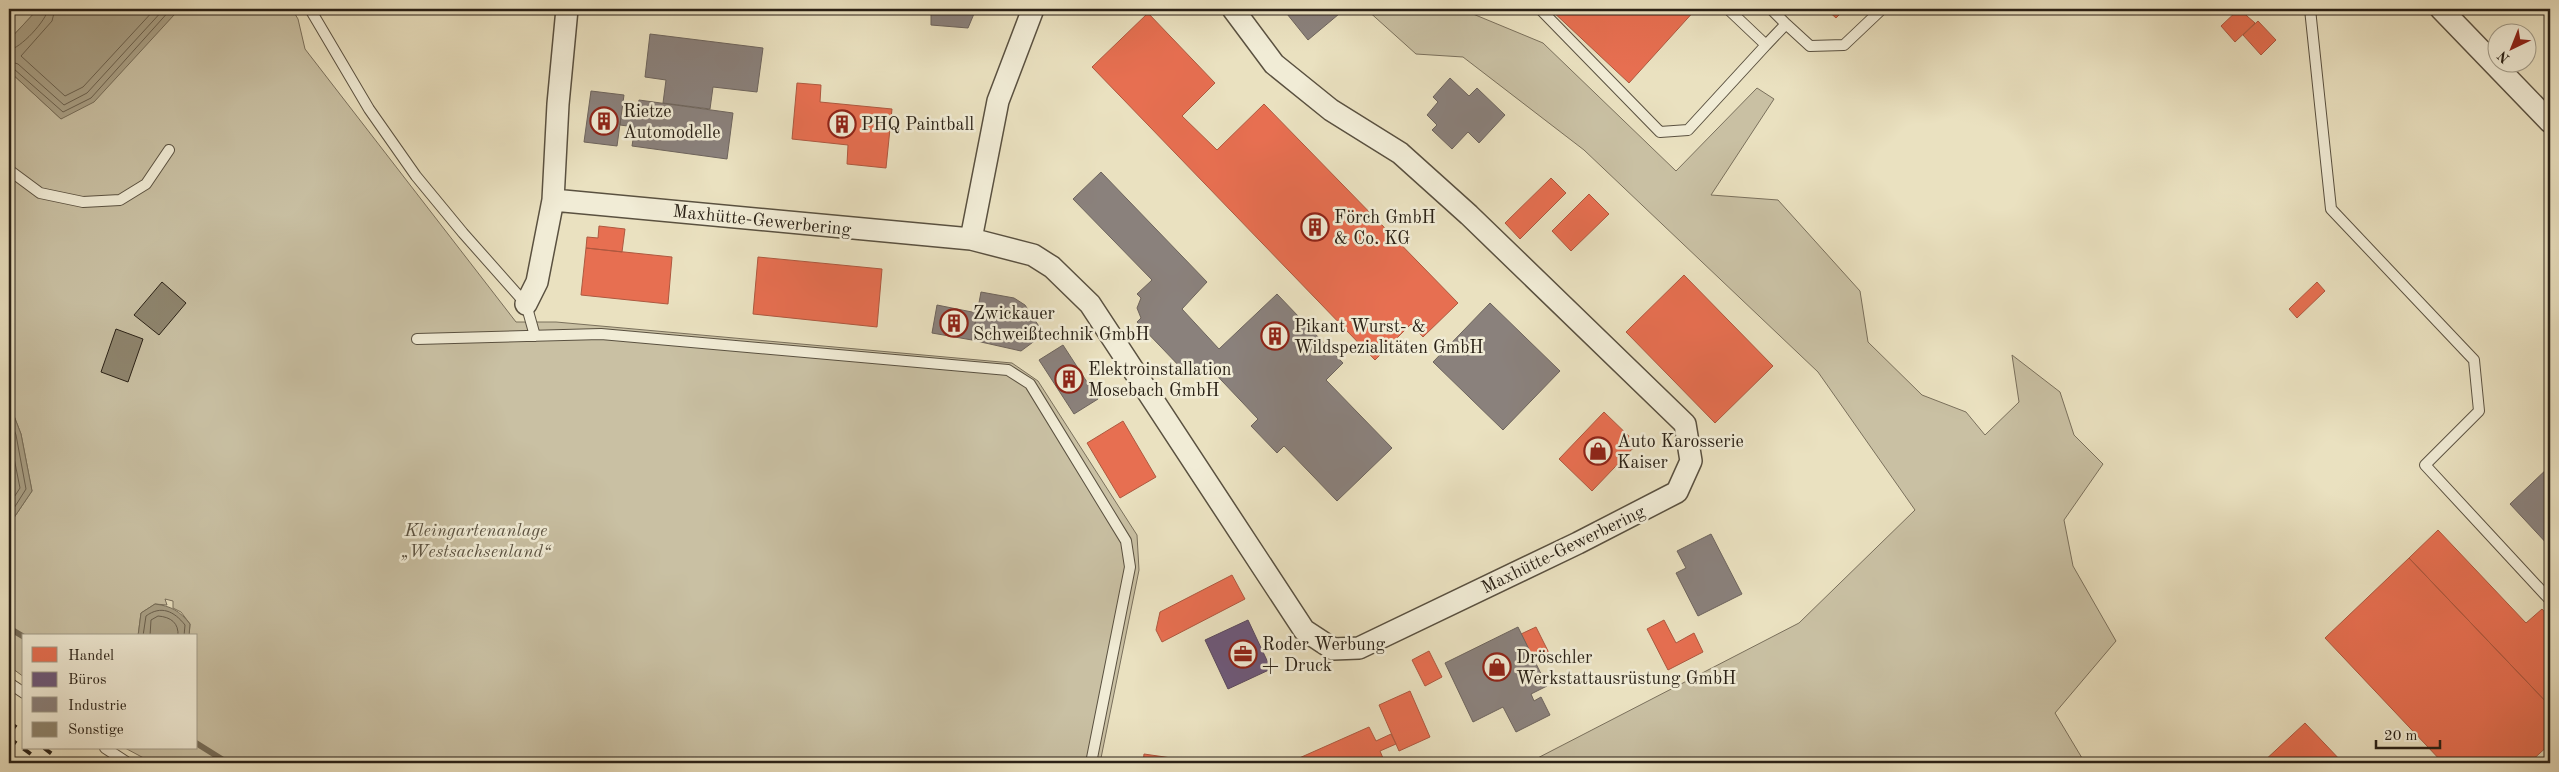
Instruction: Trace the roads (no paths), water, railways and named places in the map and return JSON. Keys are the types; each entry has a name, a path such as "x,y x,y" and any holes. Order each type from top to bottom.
{"street":[{"path":"526,304 537,282 553,200 558,104 567,9"},
{"path":"971,239 998,101 1033,9"},
{"name":"Maxhütte-Gewerbering","path":"553,200 971,239 1033,255 1052,267 1090,304 1304,630 1333,649 1359,648 1578,543 1677,492 1691,462 1686,424 1476,221 1400,153 1332,110 1274,64 1233,9"},
{"path":"2442,9 2550,122"}],"lane":[{"path":"310,9 369,109 416,176 463,234 526,304 536,336"},
{"path":"1540,9 1660,132 1688,130 1786,24"},
{"path":"1728,9 1766,45"},
{"path":"1771,9 1810,46 1844,45 1882,9"},
{"path":"2310,9 2332,209 2474,360 2479,411 2425,465 2550,600"},
{"path":"9,170 40,193 83,202 120,200 146,184 169,150"},
{"path":"417,339 601,334 1008,370 1030,384 1126,542 1130,567 1091,763"},
{"path":"9,683 22,692"},
{"path":"108,750 128,763"}],"water":[{"path":"38,9 176,9 174,15 94,102 61,119 9,71 9,40"},
{"path":"9,403 21,434 32,491 9,525"},
{"path":"155,604 166,606 183,616 190,624 189,634 138,634 141,613"}],"waterway":[{"path":"9,628 22,636"},
{"path":"198,744 228,763"}],"railway":[{"path":"9,722 22,732"},
{"path":"9,738 22,748"},
{"path":"25,750 43,763"},
{"path":"47,750 64,763"},
{"path":"9,758 16,763"}],"place":[{"name":"Rietze Automodelle","path":"604,121"},
{"name":"PHQ Paintball","path":"842,124"},
{"name":"Förch GmbH & Co. KG","path":"1315,227"},
{"name":"Zwickauer Schweißtechnik GmbH","path":"954,323"},
{"name":"Pikant Wurst- & Wildspezialitäten GmbH","path":"1275,336"},
{"name":"Elektroinstallation Mosebach GmbH","path":"1069,379"},
{"name":"Auto Karosserie Kaiser","path":"1598,451"},
{"name":"Roder Werbung + Druck","path":"1243,654"},
{"name":"Dröschler Werkstattausrüstung GmbH","path":"1497,667"}],"park label":[{"name":"Kleingartenanlage „Westsachsenland“","path":"476,540"}]}
